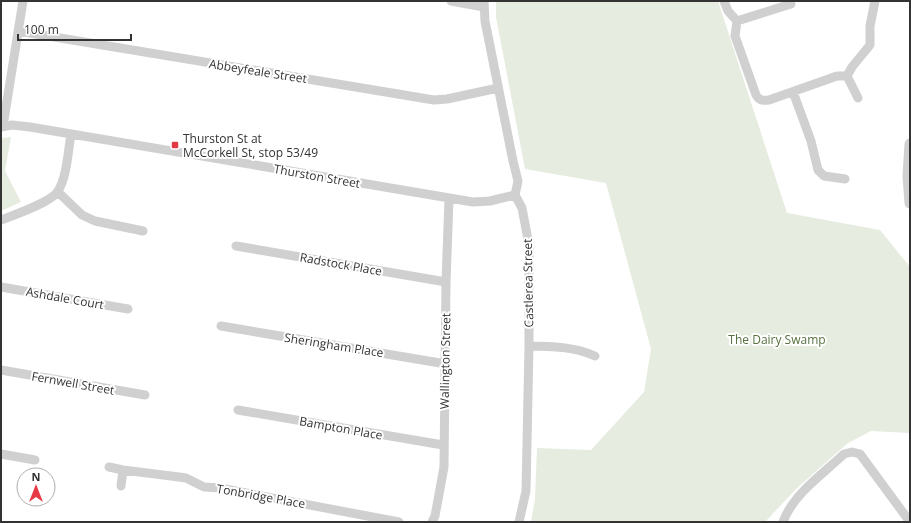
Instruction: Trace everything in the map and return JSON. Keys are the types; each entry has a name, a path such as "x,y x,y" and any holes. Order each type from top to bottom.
{"street":[{"path":"2,126 24,1"},
{"path":"451,1 484,4 485,21 498,88 518,178 515,196"},
{"path":"724,1 728,11 737,21 735,36 758,99 763,101 769,100 837,76 847,76"},
{"path":"847,76 852,67 870,45 870,26 875,1"},
{"path":"737,21 791,4"},
{"name":"Abbeyfeale Street","path":"18,31 434,100 447,99 498,88"},
{"path":"847,76 858,98"},
{"path":"793,92 811,141 818,170 824,176 845,179"},
{"name":"Thurston Street","path":"2,126 12,125 30,127 449,199 483,202 515,196"},
{"path":"1,220 40,204 58,192 64,178 71,134"},
{"path":"910,144 908,176 910,203"},
{"path":"58,192 82,215 95,221 143,230"},
{"name":"Castlerea Street","path":"515,196 522,208 529,245 529,346 526,491 519,522"},
{"name":"Wallington Street","path":"432,522 435,516 444,467 443,445 446,364 446,282 449,199"},
{"name":"Radstock Place","path":"236,246 446,282"},
{"name":"Ashdale Court","path":"1,287 128,309"},
{"name":"Sheringham Place","path":"222,326 446,364"},
{"path":"529,346 548,346 582,350 595,356"},
{"name":"Fernwell Street","path":"1,370 145,395"},
{"name":"Bampton Place","path":"238,410 443,445"},
{"path":"783,522 786,514 802,492 844,454 852,452 860,454 910,522"},
{"path":"1,454 35,460"},
{"name":"Tonbridge Place","path":"109,467 186,478 204,487 220,488 399,522"},
{"path":"121,486 123,470"}],"green space":[{"name":"The Dairy Swamp","path":"496,1 718,1 787,213 880,230 910,267 910,433 871,431 848,443 797,488 765,522 531,522 535,499 537,448 591,450 644,392 651,349 606,183 525,169 496,17"},
{"path":"11,137 5,171 21,202 1,211 1,138"}],"place":[{"name":"Thurston St at McCorkell St, stop 53/49","path":"175,145"}]}
